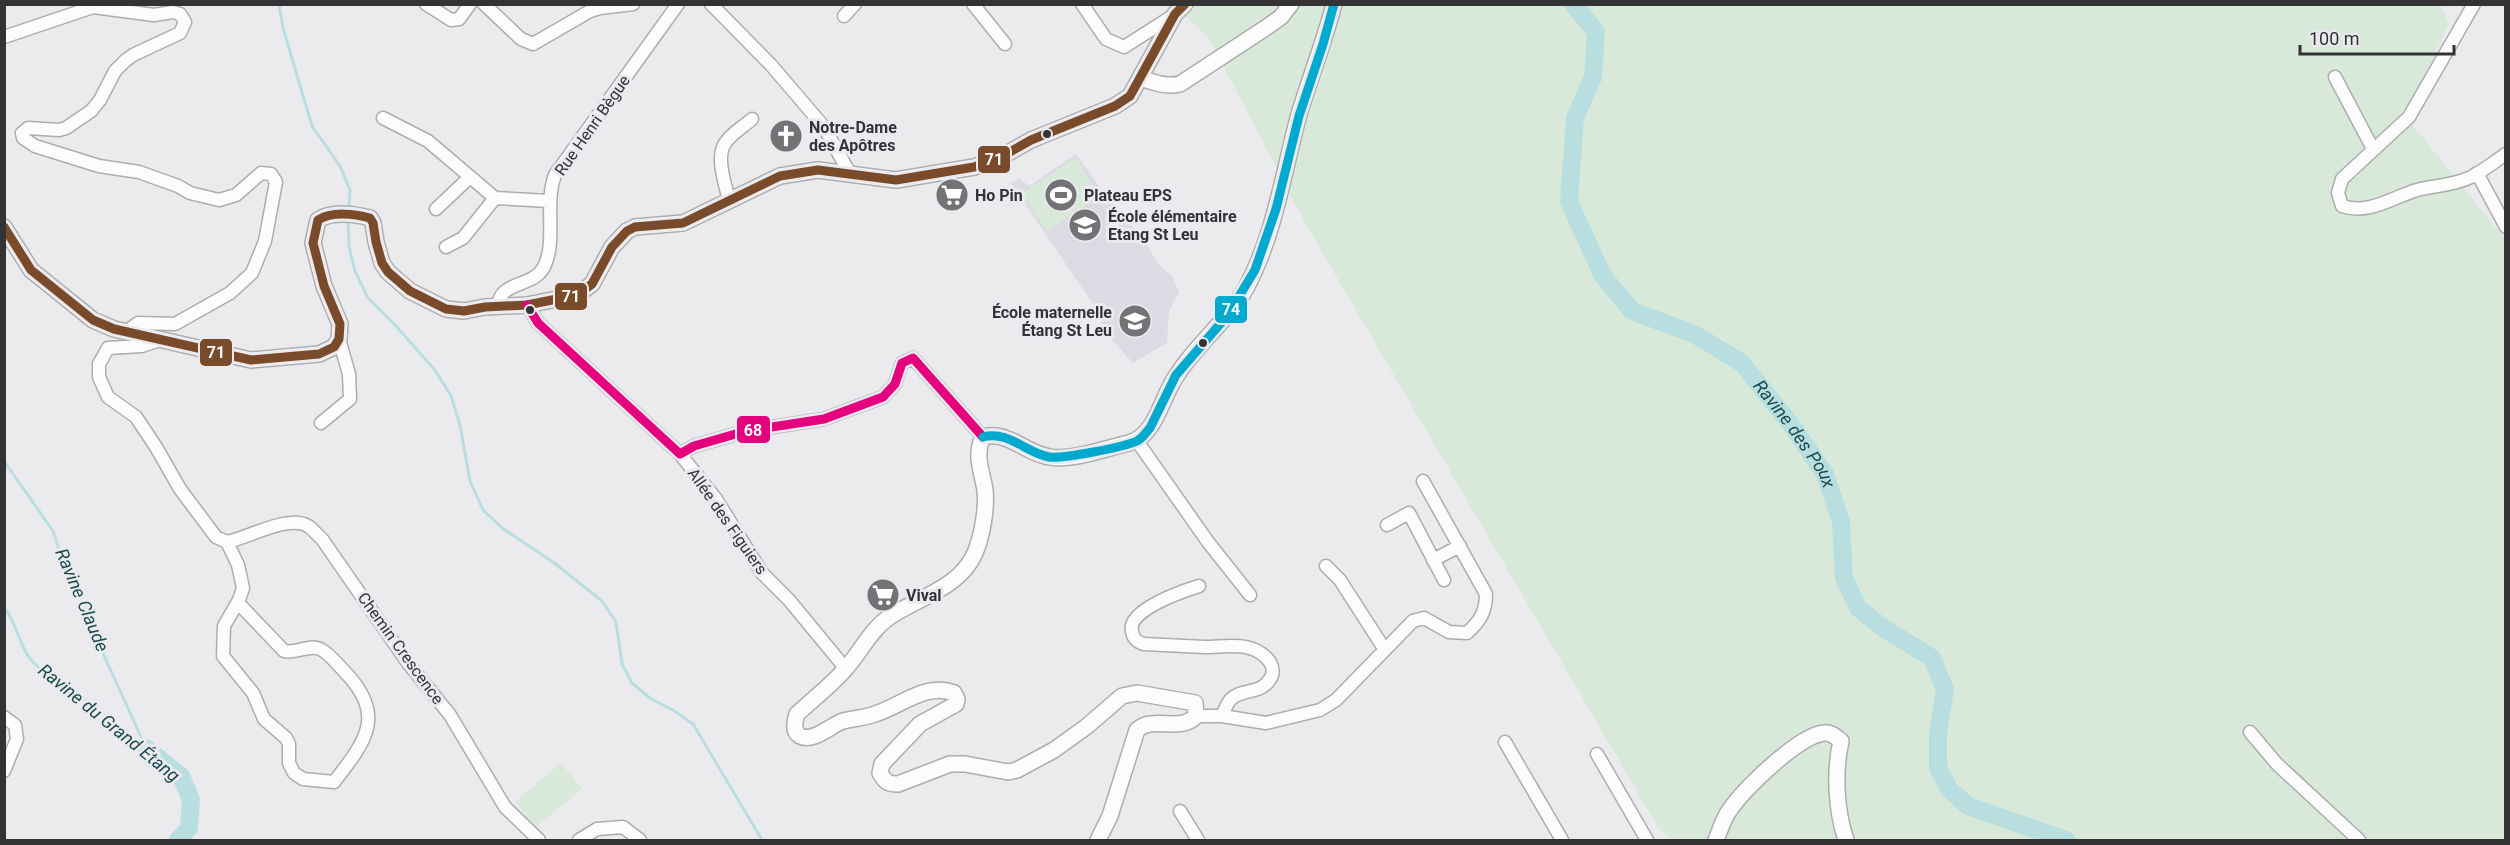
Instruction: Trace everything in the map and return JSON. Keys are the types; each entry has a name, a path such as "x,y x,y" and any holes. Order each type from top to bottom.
{"main road":[{"path":"1141,78 1171,86 1190,79 1281,18 1291,4"},
{"path":"1098,840 1110,816 1137,730 1143,725 1155,723 1180,724 1192,721 1197,716 1195,703 1137,693 1122,696 1086,727 1017,770 1008,772 965,764 950,764 909,781 890,784 880,773 882,764 920,724 952,709 957,699 954,693 935,689 876,714 842,722 816,735 800,736 796,731 797,714 846,669 877,627 893,615 953,582 974,555 981,534 985,492 978,458 979,446 983,437 1003,436 1034,453 1050,458 1065,457 1137,441 1150,428 1176,375 1227,316 1255,270 1276,209 1299,116 1334,4"},
{"path":"4,227 22,257 39,279 93,320 126,332 251,360 319,354 334,347 339,339 340,324 324,286 312,243 318,220 331,214 366,217 373,223 382,263 388,272 410,291 446,309 464,311 569,297 586,290 601,271 612,247 627,231 635,227 683,223 780,176 792,172 818,170 896,180 974,167 1001,157 1031,140 1115,106 1130,96 1180,9"},
{"path":"1716,840 1727,813 1760,774 1807,740 1824,733 1833,734 1840,741 1837,756 1838,793 1841,824 1846,840"}],"street":[{"path":"426,4 451,20 459,19 470,4"},
{"path":"484,4 521,39 533,44 590,11 633,4"},
{"name":"Rue Henri Bègue","path":"498,307 501,294 505,290 528,281 543,268 548,255 549,201 555,175 678,4"},
{"path":"711,4 764,57 824,127 850,174"},
{"path":"844,16 855,4"},
{"path":"973,4 1005,44"},
{"path":"1082,4 1106,39 1124,47 1180,9"},
{"path":"2474,4 2409,117 2342,179 2338,193 2342,206 2354,210 2375,206 2418,189 2448,186 2477,173 2505,154"},
{"path":"4,36 93,7 154,15 173,12 180,14 185,22 180,33 125,61 115,71 100,100 91,111 66,128 59,130 28,128 22,133 23,138 35,146 99,166 139,172 205,198 219,200 236,195 261,173 271,174 276,182 265,242 252,273 230,293 175,324 138,323 126,332"},
{"path":"2335,77 2373,149"},
{"path":"383,118 428,141 495,198 549,201"},
{"path":"729,201 722,168 724,143 752,119"},
{"path":"2477,173 2505,227"},
{"path":"436,209 470,177"},
{"path":"446,247 463,238 495,198"},
{"name":"Allée des Figuiers","path":"527,304 538,323 680,454 716,499 762,573 789,600 846,669"},
{"path":"321,423 350,399 350,374 339,339"},
{"path":"160,340 142,346 108,348 99,364 99,377 108,397 136,417 180,489 216,537 227,543 238,565 243,588 224,626 223,656 253,693 264,719 286,738 294,773 303,779 334,782 349,762 369,723 370,716 364,699 348,675 322,650 314,648 299,652 284,651 242,607 236,606"},
{"path":"680,454 694,446 746,431 824,419 883,397 895,384 902,363 913,358 983,437"},
{"path":"1137,441 1208,542 1250,595"},
{"path":"1197,716 1222,716 1266,723 1320,711 1336,700 1419,618 1424,618 1449,633 1467,633 1484,614 1485,594 1423,481"},
{"path":"1387,525 1408,513 1444,580"},
{"name":"Chemin Crescence","path":"227,543 263,529 296,522 307,525 321,539 408,663 450,715 505,807 539,840"},
{"path":"1434,560 1460,546"},
{"path":"1326,566 1340,580 1385,650"},
{"path":"1199,586 1174,594 1154,605 1132,622 1131,629 1136,640 1144,644 1206,647 1232,645 1250,648 1264,656 1272,667 1273,675 1269,682 1256,691 1234,696 1222,716"},
{"path":"4,717 15,725 17,739 4,771"},
{"path":"2250,732 2277,764 2359,840"},
{"path":"1505,742 1562,840"},
{"path":"1597,754 1647,840"},
{"path":"1180,811 1198,840"},
{"path":"579,840 597,829 623,826 640,840"}],"shaded area":[{"name":"École élémentaire Etang St Leu","path":"1076,154 1121,216 1140,234 1159,265 1172,276 1179,292 1169,311 1167,343 1133,363 1104,331 1097,310 1011,183 1019,178 1029,186"}],"green space":[{"path":"1173,5 2441,5 2449,24 2406,117 2505,239 2505,840 1671,840 1659,829 1304,221 1209,38"},
{"name":"Plateau EPS","path":"1076,158 1100,196 1046,231 1022,193"},
{"path":"561,763 582,789 536,827 515,802"}],"waterway":[{"path":"279,4 283,28 312,126 340,166 350,190 349,209"},
{"name":"Ravine des Poux","path":"1573,4 1596,32 1593,77 1575,118 1569,202 1603,276 1632,311 1694,334 1742,363 1792,426 1825,474 1841,522 1844,578 1858,608 1882,627 1932,658 1945,690 1938,732 1938,768 1949,789 1968,806 2066,840"},
{"path":"348,219 349,247 355,271 368,298 435,370 451,396 460,425 470,481 483,510 502,528 553,562 602,601 616,622 622,664 632,683 651,699 673,710 693,724 762,840"},
{"name":"Ravine Claude","path":"4,461 53,531 102,651 146,748"},
{"name":"Ravine du Grand Étang","path":"4,608 32,661 47,675 144,746"},
{"name":"Ravine du Grand Étang","path":"146,748 181,776 191,800 189,828 178,840"}],"transit line":[{"name":"71","path":"4,227 31,270 93,320 114,329 251,360 319,354 334,347 339,339 340,324 324,286 313,243 318,220 324,217 344,214 370,218 382,263 388,272 410,291 446,309 464,311 485,307 527,305 577,295 592,284 612,247 627,231 635,227 683,223 780,176 818,170 896,180 974,167 1001,157 1031,140 1115,106 1130,96 1175,14 1185,4"},
{"name":"74","path":"983,437 1009,439 1049,457 1093,452 1130,443 1143,437 1150,428 1176,375 1227,316 1255,270 1276,209 1299,116 1334,4"},
{"name":"68","path":"527,305 538,323 680,454 694,446 746,431 824,419 883,397 895,384 902,363 913,358 983,437"}],"place":[{"name":"Notre-Dame des Apôtres","path":"786,136"},
{"name":"Ho Pin","path":"952,195"},
{"name":"Plateau EPS","path":"1061,195"},
{"name":"École élémentaire Etang St Leu","path":"1085,225"},
{"name":"École maternelle Étang St Leu","path":"1135,321"},
{"name":"Vival","path":"883,595"}]}
